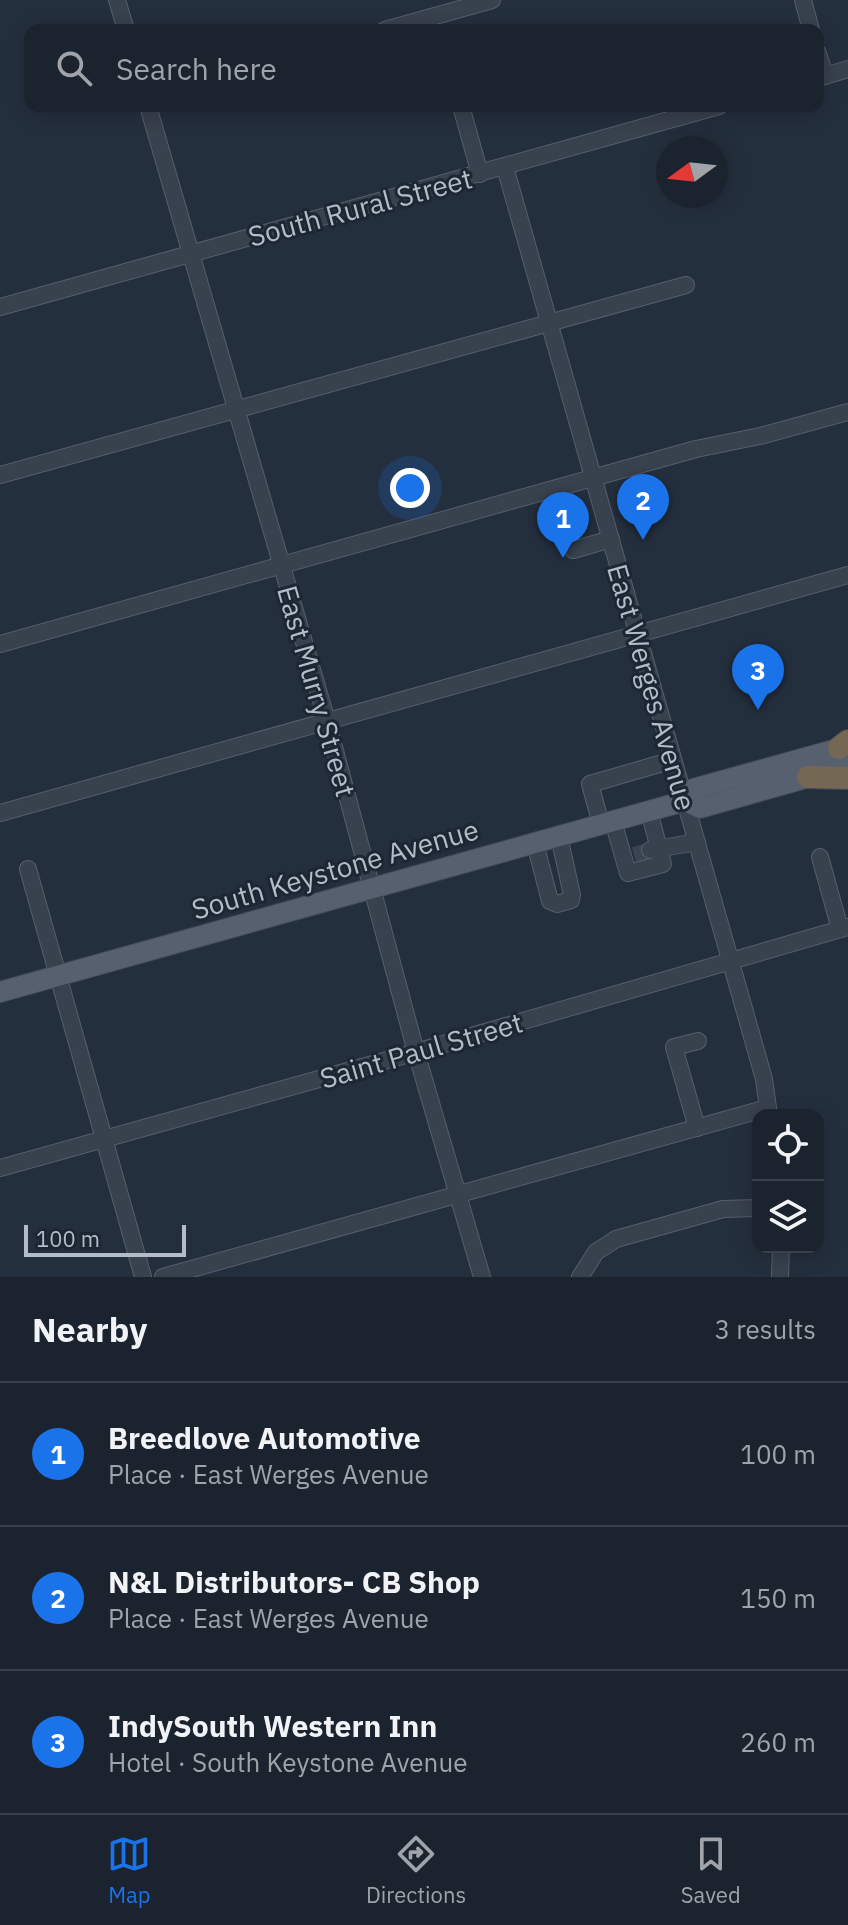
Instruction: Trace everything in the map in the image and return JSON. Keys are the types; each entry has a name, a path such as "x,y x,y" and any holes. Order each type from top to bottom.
{"highway":[{"path":"808,777 848,778"}],"main road":[{"name":"South Keystone Avenue","path":"0,992 685,801 700,808 808,777 846,750"},
{"name":"South Keystone Avenue","path":"685,801 693,789 846,750"}],"street":[{"path":"117,0 124,24"},
{"path":"406,24 492,0"},
{"path":"803,0 809,24"},
{"path":"824,76 848,69"},
{"name":"East Murry Street","path":"150,112 327,721 416,1052 482,1277"},
{"path":"463,112 480,174"},
{"name":"South Rural Street","path":"0,307 698,112"},
{"name":"East Werges Avenue","path":"505,167 764,1079 768,1109"},
{"path":"0,475 686,285"},
{"path":"0,644 696,449 760,436 848,412"},
{"path":"573,550 611,539"},
{"path":"0,813 848,575"},
{"path":"673,760 590,784 607,822 640,848 697,842"},
{"path":"640,848 649,811"},
{"path":"535,843 550,901 557,904 571,900 559,836"},
{"name":"Saint Paul Street","path":"0,1168 844,928 820,857"},
{"path":"28,869 143,1277"},
{"path":"697,1128 674,1047 698,1041"},
{"path":"163,1277 697,1128 752,1116"},
{"path":"580,1277 590,1258 616,1239 723,1209 752,1208"},
{"path":"780,1277 781,1253"}],"tunnel":[{"path":"634,855 649,851"}],"place":[{"name":"N&L Distributors- CB Shop","path":"643,540"},
{"name":"Breedlove Automotive","path":"563,558"},
{"name":"IndySouth Western Inn","path":"758,710"}]}
